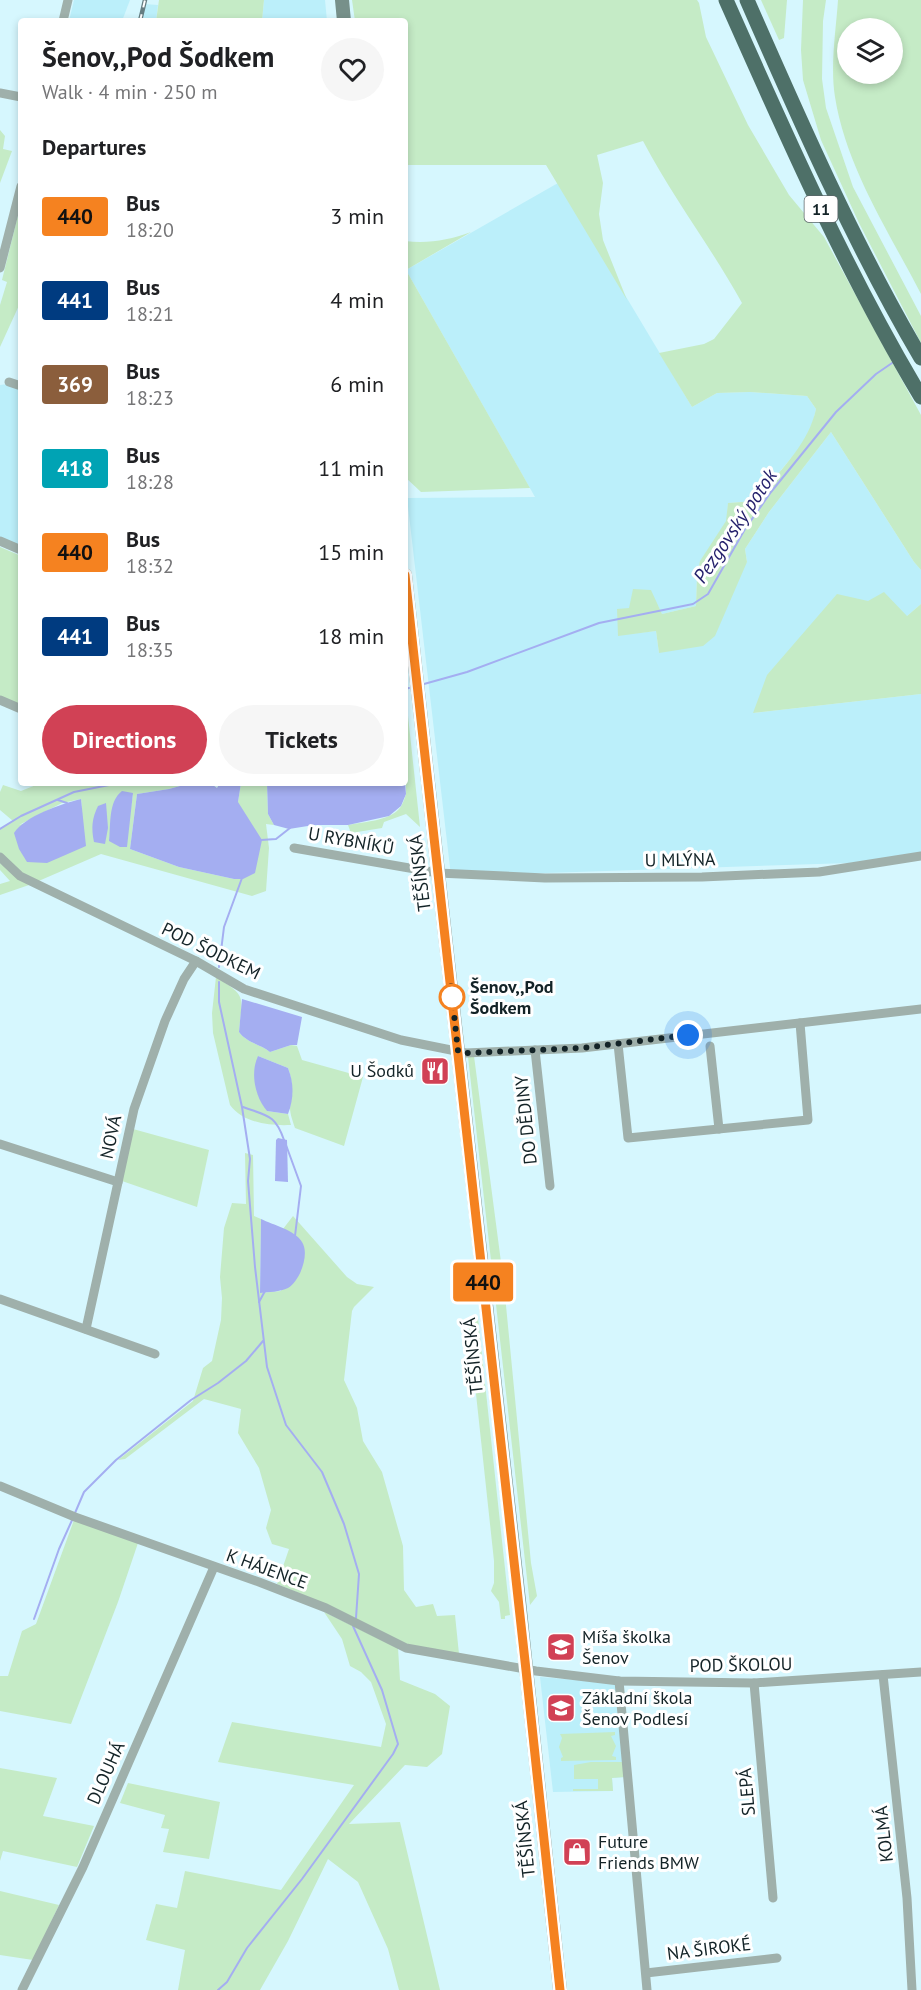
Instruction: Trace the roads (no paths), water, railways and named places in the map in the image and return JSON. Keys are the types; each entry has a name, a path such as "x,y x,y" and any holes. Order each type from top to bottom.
{"highway":[{"path":"721,0 737,24"},
{"name":"11","path":"726,0 856,282 921,397"},
{"name":"11","path":"747,0 874,275 921,358"}],"main road":[{"path":"342,0 344,18"},
{"name":"TĚŠÍNSKÁ","path":"408,628 410,663 438,873 458,1051 560,1990"}],"street":[{"path":"64,18 68,0"},
{"path":"0,93 18,96"},
{"path":"0,268 18,198"},
{"path":"9,382 18,385"},
{"path":"0,541 18,549"},
{"path":"0,700 18,708"},
{"name":"U RYBNÍKŮ","path":"294,848 438,873"},
{"name":"U MLÝNA","path":"438,873 544,878 702,877 819,872 921,856"},
{"name":"POD ŠODKEM","path":"0,857 20,876 244,988 401,1040 458,1051"},
{"name":"NOVÁ","path":"86,1329 137,1101 165,1021 184,980 196,962"},
{"name":"DO DĚDINY","path":"458,1051 471,1053 618,1044 921,1009"},
{"path":"618,1044 628,1138 808,1120 800,1023"},
{"path":"710,1046 719,1129"},
{"name":"DO DĚDINY","path":"535,1050 550,1186"},
{"path":"0,1144 118,1182"},
{"path":"0,1299 155,1354"},
{"name":"K HÁJENCE","path":"0,1486 75,1518 259,1582 326,1608 406,1648 526,1670"},
{"name":"DLOUHÁ","path":"22,1990 83,1867 214,1567"},
{"name":"POD ŠKOLOU","path":"526,1670 620,1681 754,1683 921,1672"},
{"name":"KOLMÁ","path":"883,1675 907,1898 912,1990"},
{"name":"NA ŠIROKÉ","path":"620,1681 647,1990"},
{"name":"SLEPÁ","path":"754,1683 773,1898"},
{"name":"NA ŠIROKÉ","path":"646,1973 777,1958"}],"water":[{"path":"180,786 214,786 217,788 218,786 241,786 238,802 262,840 255,873 243,879 234,879 179,867 130,849 137,794"},
{"path":"267,786 405,786 406,794 401,806 389,816 348,825 314,825 289,829 274,825 268,814"},
{"path":"122,791 133,793 127,847 120,847 109,841 112,807"},
{"path":"81,799 86,846 47,863 27,862 19,849 14,833 19,827 35,816"},
{"path":"106,803 108,828 105,844 94,842 92,828 98,806"},
{"path":"242,999 302,1017 297,1045 270,1052 242,1036 239,1032"},
{"path":"258,1056 288,1068 292,1091 288,1114 267,1111 259,1099 254,1077"},
{"path":"278,1138 287,1140 288,1182 275,1181 276,1140"},
{"path":"261,1219 294,1234 304,1247 304,1260 296,1280 288,1288 274,1292 260,1293"}],"waterway":[{"name":"Pezgovský potok","path":"424,684 467,672 599,623 693,604 708,594 745,529 771,492 836,412 876,374 895,361"},
{"name":"Pezgovský potok","path":"0,829 21,816 74,792 104,786"},
{"name":"Pezgovský potok","path":"58,800 67,803"},
{"path":"261,840 276,839 290,828"},
{"path":"219,967 224,927 242,878"},
{"path":"219,982 219,1002 242,1107 250,1159 248,1181 255,1267 267,1367 286,1425 322,1472 344,1524 359,1574 356,1618"},
{"path":"243,1107 269,1117 281,1131 284,1140"},
{"path":"286,1145 301,1186 295,1236"},
{"path":"259,1302 265,1291"},
{"path":"75,1513 84,1492 116,1460 191,1400 246,1361 263,1341"},
{"path":"34,1619 59,1549 73,1518"},
{"path":"218,1990 227,1982 247,1948 302,1879 398,1744 382,1690 353,1626"}],"railway":[{"path":"141,18 145,0"}],"place":[{"name":"Šenov,,Pod Šodkem","path":"452,997"},
{"name":"U Šodků","path":"435,1071"},
{"name":"Míša školka Šenov","path":"561,1647"},
{"name":"Základní škola Šenov Podlesí","path":"561,1708"},
{"name":"Future Friends BMW","path":"577,1852"}]}
